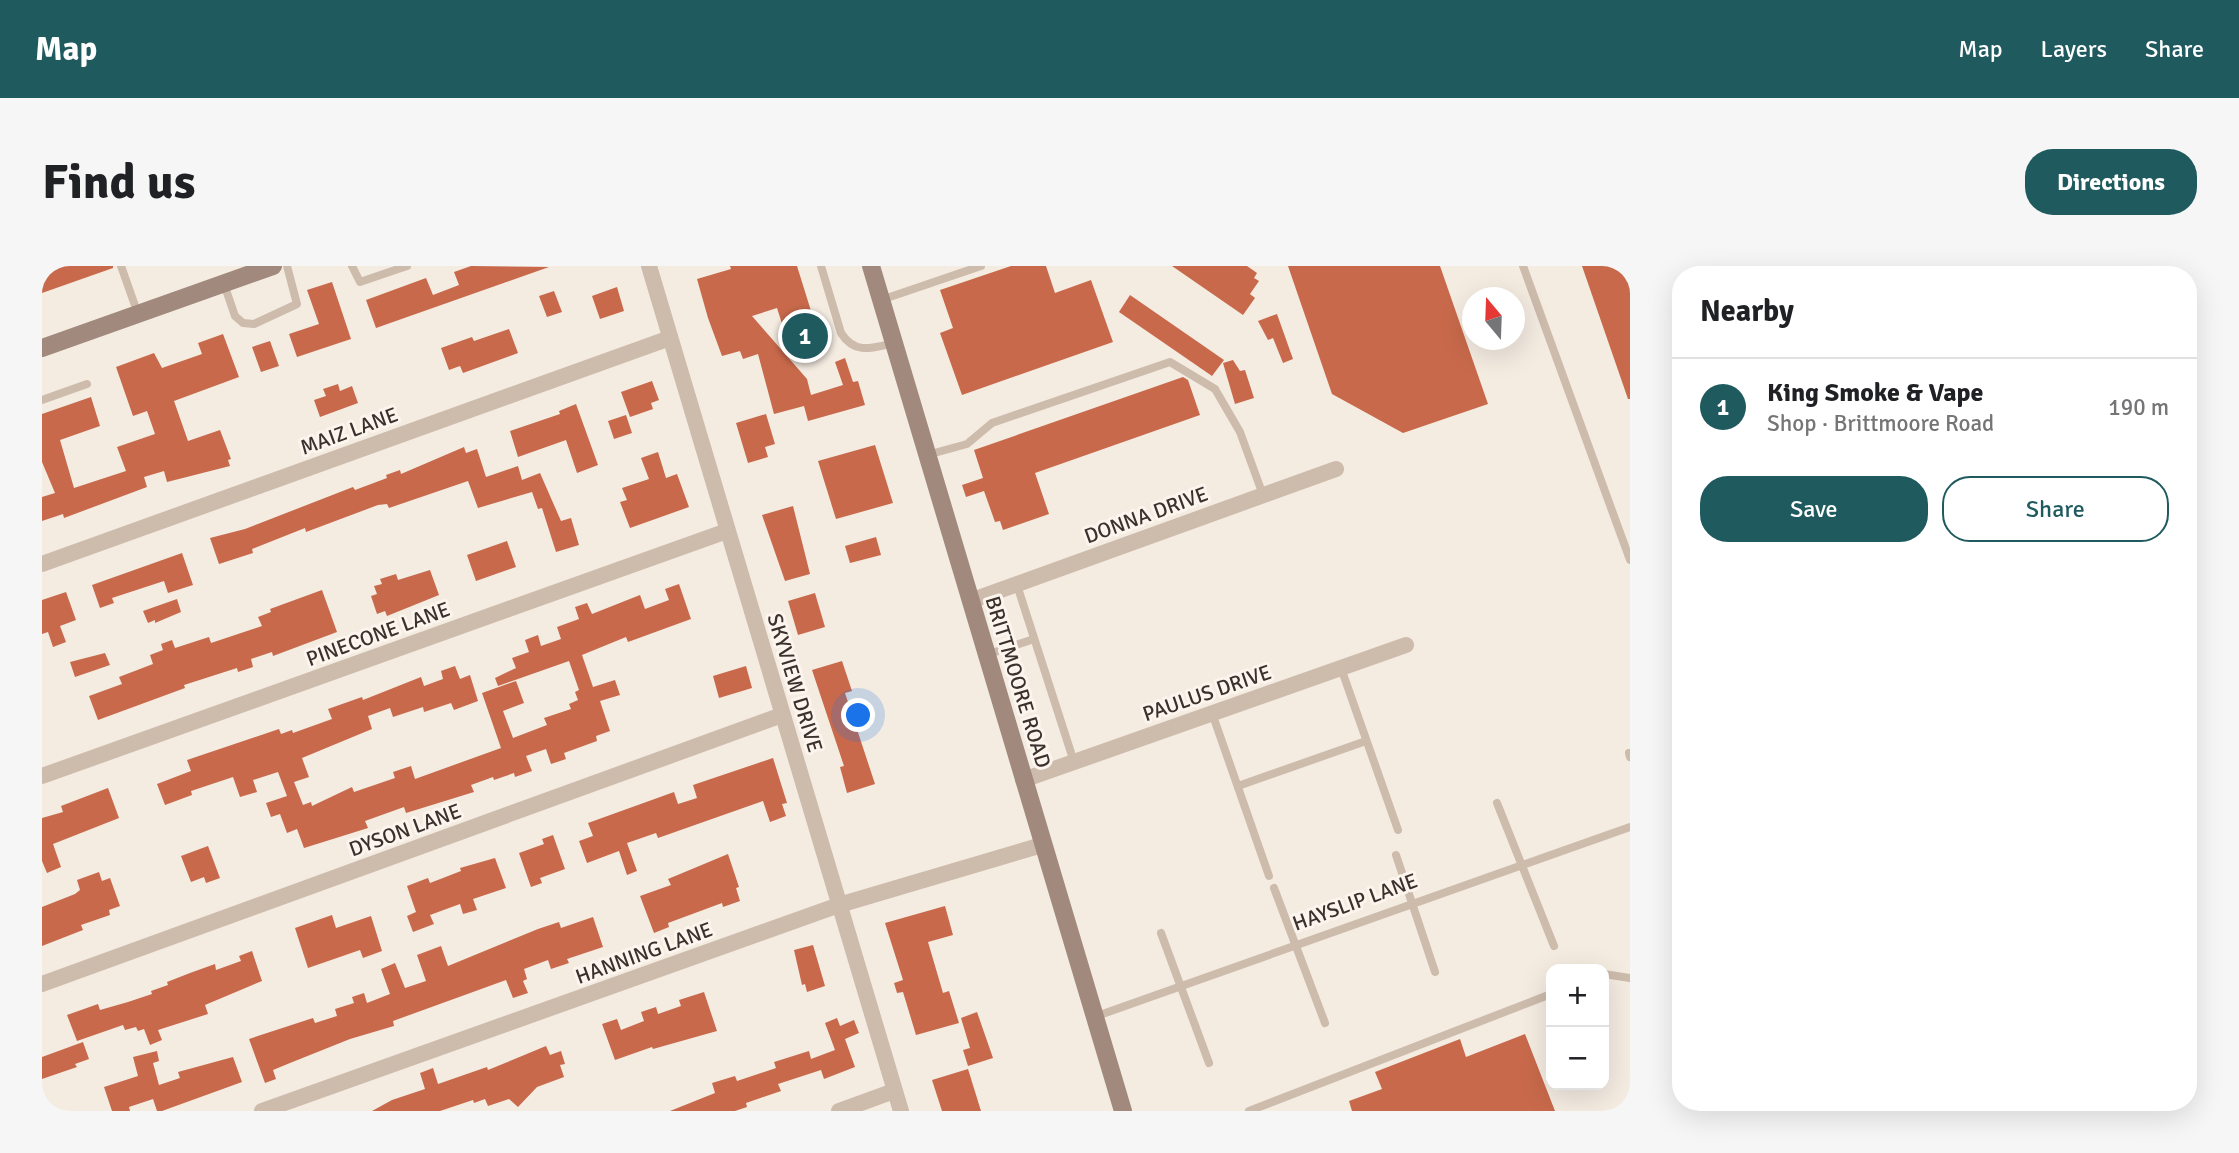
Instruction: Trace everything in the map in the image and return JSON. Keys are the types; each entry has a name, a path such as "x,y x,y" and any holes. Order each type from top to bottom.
{"main road":[{"path":"42,348 233,276 273,266"},
{"name":"BRITTMOORE ROAD","path":"871,266 1123,1111"}],"street":[{"name":"SKYVIEW DRIVE","path":"649,266 901,1111"},
{"name":"MAIZ LANE","path":"42,564 670,338"},
{"name":"DONNA DRIVE","path":"970,601 1336,469"},
{"name":"PINECONE LANE","path":"42,776 727,531"},
{"name":"PAULUS DRIVE","path":"1023,780 1406,645"},
{"name":"DYSON LANE","path":"42,984 782,715"},
{"name":"HANNING LANE","path":"262,1111 839,905 1042,845"},
{"path":"839,1111 894,1091"}],"lane":[{"path":"121,266 138,314"},
{"path":"233,276 235,316 243,323 254,324 297,304 287,266"},
{"path":"352,266 360,282 407,266"},
{"path":"821,266 841,333 847,342 867,349 894,343"},
{"path":"881,300 981,266"},
{"path":"1523,266 1630,560"},
{"path":"927,455 967,444 992,423 1170,362 1214,389 1240,432 1263,495"},
{"path":"42,400 86,384"},
{"path":"1017,585 1074,762"},
{"path":"986,655 1034,639"},
{"path":"1341,668 1398,830"},
{"path":"1212,713 1269,876"},
{"path":"1238,786 1366,741"},
{"path":"1497,803 1554,946"},
{"name":"HAYSLIP LANE","path":"1094,1017 1630,827"},
{"path":"1396,855 1435,972"},
{"path":"1274,888 1325,1023"},
{"path":"1161,933 1209,1063"},
{"path":"1609,975 1630,978"},
{"path":"1249,1111 1546,996"}],"building":[{"path":"42,266 113,266 113,268 42,293"},
{"path":"471,266 549,267 376,328 366,300 426,278 433,295 459,285 454,272"},
{"path":"730,266 797,266 821,343 791,352 777,308 752,316 807,379 811,395 843,385 835,362 845,358 853,382 858,381 865,405 808,421 804,406 774,414 758,354 743,359 740,351 722,356 708,318 697,279 731,269"},
{"path":"1011,266 1046,266 1055,293 1091,280 1113,342 962,395 940,333 953,328 940,290"},
{"path":"1172,266 1247,266 1257,273 1254,278 1259,281 1250,294 1255,298 1243,315"},
{"path":"1288,266 1440,266 1462,329 1462,350 1469,350 1488,404 1403,433 1332,394"},
{"path":"1582,266 1630,266 1630,399 1628,399"},
{"path":"332,282 351,339 297,357 289,334 319,324 307,290"},
{"path":"617,287 624,311 600,319 592,296"},
{"path":"554,291 562,312 547,317 539,296"},
{"path":"1130,295 1224,360 1212,376 1119,312"},
{"path":"1277,314 1293,359 1283,363 1273,338 1268,340 1258,321"},
{"path":"509,329 518,353 463,373 460,366 449,370 441,348 472,337 474,341"},
{"path":"223,334 239,377 174,401 188,441 220,430 231,459 228,460 230,466 167,482 164,471 144,477 147,487 64,518 63,514 42,521 42,497 55,493 42,462 42,414 91,397 100,426 60,440 74,488 126,471 117,447 155,434 147,411 133,416 116,367 154,353 162,368 202,354 198,343"},
{"path":"270,341 279,366 261,372 252,347"},
{"path":"1233,360 1240,371 1245,370 1254,398 1235,404 1223,363"},
{"path":"1183,377 1188,380 1200,415 1035,473 1049,514 1003,530 1000,521 995,522 984,491 966,497 962,485 983,478 974,450"},
{"path":"652,381 659,400 651,403 653,409 630,417 621,392"},
{"path":"338,384 340,391 352,386 358,403 320,417 314,400 326,396 323,389"},
{"path":"576,404 598,465 577,473 566,440 518,457 510,431 560,414 559,411"},
{"path":"766,414 775,444 765,447 768,457 748,463 736,423"},
{"path":"626,415 632,433 614,439 608,421"},
{"path":"875,445 893,503 836,519 818,461"},
{"path":"464,447 466,453 477,449 486,477 518,466 522,480 540,473 561,521 571,518 579,545 556,552 542,508 538,509 532,492 478,508 468,481 389,508 387,504 378,505 306,532 305,528 252,549 253,553 219,564 210,538 245,529 353,487 355,490 400,470 401,474"},
{"path":"658,452 666,478 677,474 689,507 630,528 620,502 627,500 622,488 649,479 641,458"},
{"path":"793,506 810,574 785,581 762,515"},
{"path":"876,537 881,555 850,563 845,546"},
{"path":"507,541 516,567 476,581 467,555"},
{"path":"182,553 193,585 168,593 164,581 112,598 114,603 100,608 92,585"},
{"path":"430,570 439,595 387,616 385,611 377,614 371,596 377,594 374,586 382,584 380,579 396,574 398,580"},
{"path":"679,584 691,619 628,642 626,637 582,655 593,687 615,680 620,695 600,701 610,731 596,736 597,741 564,753 566,759 551,764 546,749 526,756 532,771 515,777 514,773 494,780 493,777 471,785 474,792 406,813 404,807 365,821 368,828 304,848 297,829 287,833 280,814 271,817 266,803 287,796 278,772 253,780 257,792 240,797 233,777 191,791 192,795 165,805 157,784 191,771 187,760 279,729 281,734 292,730 293,733 332,719 328,709 362,697 363,700 421,677 424,686 443,679 441,671 455,666 460,679 470,675 478,701 454,710 451,703 424,712 423,707 393,717 390,708 368,716 372,729 302,758 309,777 294,782 303,805 311,802 312,806 352,787 354,792 395,778 393,772 411,766 415,779 501,748 482,693 516,681 524,703 503,711 513,738 547,725 544,718 571,709 569,704 578,700 575,692 579,690 569,661 498,686 495,678 516,668 512,658 529,652 525,640 538,635 541,646 561,639 557,627 579,619 575,607 587,603 592,614 640,595 645,609 669,600 665,589"},
{"path":"322,590 337,632 273,656 272,652 251,659 253,667 238,672 237,668 184,685 185,688 98,720 89,696 122,684 119,677 153,664 150,655 163,650 161,644 172,640 175,648 209,637 211,643 262,626 258,617 271,612 270,609"},
{"path":"66,592 76,620 60,626 66,642 53,647 48,632 42,634 42,600"},
{"path":"815,593 825,627 798,635 788,601"},
{"path":"177,599 181,612 155,623 155,620 148,623 143,611"},
{"path":"105,653 110,665 75,677 70,662"},
{"path":"842,661 852,691 845,693 875,784 847,793 840,767 844,766 812,670"},
{"path":"746,666 752,688 719,698 713,676"},
{"path":"773,758 787,803 782,804 786,816 770,822 763,801 658,838 656,833 627,843 637,871 627,875 619,851 587,863 579,841 593,836 588,823 674,792 678,804 697,798 693,785"},
{"path":"108,788 119,818 53,844 61,867 47,873 42,861 42,818 63,812 61,806"},
{"path":"553,835 565,869 540,878 542,883 531,887 519,853 544,844 542,839"},
{"path":"208,846 220,878 206,883 204,877 191,882 181,856"},
{"path":"728,854 739,887 736,888 740,901 723,907 722,903 668,923 669,927 654,933 640,896 671,885 668,879"},
{"path":"495,858 506,888 473,899 477,910 463,914 460,904 430,915 434,924 413,932 407,916 416,912 407,886 428,878 430,883 461,871 460,868"},
{"path":"99,872 102,881 110,878 120,906 109,910 110,915 81,925 83,930 42,946 42,907 75,894 80,890 77,880"},
{"path":"945,906 953,935 928,942 943,993 949,991 959,1023 916,1035 903,992 897,993 894,983 903,980 885,923"},
{"path":"332,915 336,928 371,916 382,951 363,958 360,950 308,968 295,928"},
{"path":"593,917 603,947 567,959 569,963 551,969 548,960 524,969 527,979 523,981 528,993 513,998 506,980 393,1021 394,1026 350,1039 273,1070 276,1079 265,1083 249,1039 313,1018 315,1023 337,1016 335,1009 354,1003 352,997 364,993 367,1003 390,994 381,969 395,963 405,988 426,981 417,955 441,946 448,966 538,929 559,922 561,928"},
{"path":"813,945 825,986 807,992 805,984 802,985 794,950"},
{"path":"252,951 262,981 205,1005 208,1014 158,1030 162,1040 150,1045 144,1029 138,1031 136,1027 125,1030 123,1025 77,1041 67,1015 98,1004 100,1010 152,994 151,991 168,985 167,982 215,964 216,970 241,961 239,956"},
{"path":"704,992 717,1031 653,1049 652,1047 615,1060 602,1024 617,1019 621,1030 644,1021 641,1012 656,1007 658,1014 681,1006 679,1000"},
{"path":"977,1012 993,1058 968,1066 963,1050 970,1048 961,1018"},
{"path":"837,1018 840,1026 854,1020 859,1033 845,1039 855,1067 824,1079 821,1070 778,1084 781,1091 746,1103 747,1107 735,1111 670,1111 715,1093 712,1083 735,1076 737,1081 776,1068 774,1062 809,1051 811,1059 835,1050 825,1023"},
{"path":"1525,1034 1555,1111 1352,1111 1349,1101 1382,1089 1375,1072 1460,1039 1466,1057"},
{"path":"83,1042 89,1059 75,1064 77,1067 42,1079 42,1057"},
{"path":"546,1046 550,1055 561,1051 565,1064 560,1065 564,1077 537,1087 518,1107 509,1099 488,1106 485,1099 474,1103 473,1100 440,1111 372,1111 392,1100 425,1089 420,1073 433,1068 438,1084 487,1067 488,1070"},
{"path":"157,1051 159,1061 153,1063 159,1085 180,1078 178,1072 233,1057 242,1082 162,1111 157,1111 153,1099 129,1107 130,1111 112,1111 104,1087 138,1076 133,1057"},
{"path":"968,1069 981,1111 942,1111 932,1080"}],"place":[{"name":"King Smoke & Vape","path":"805,336"}]}
